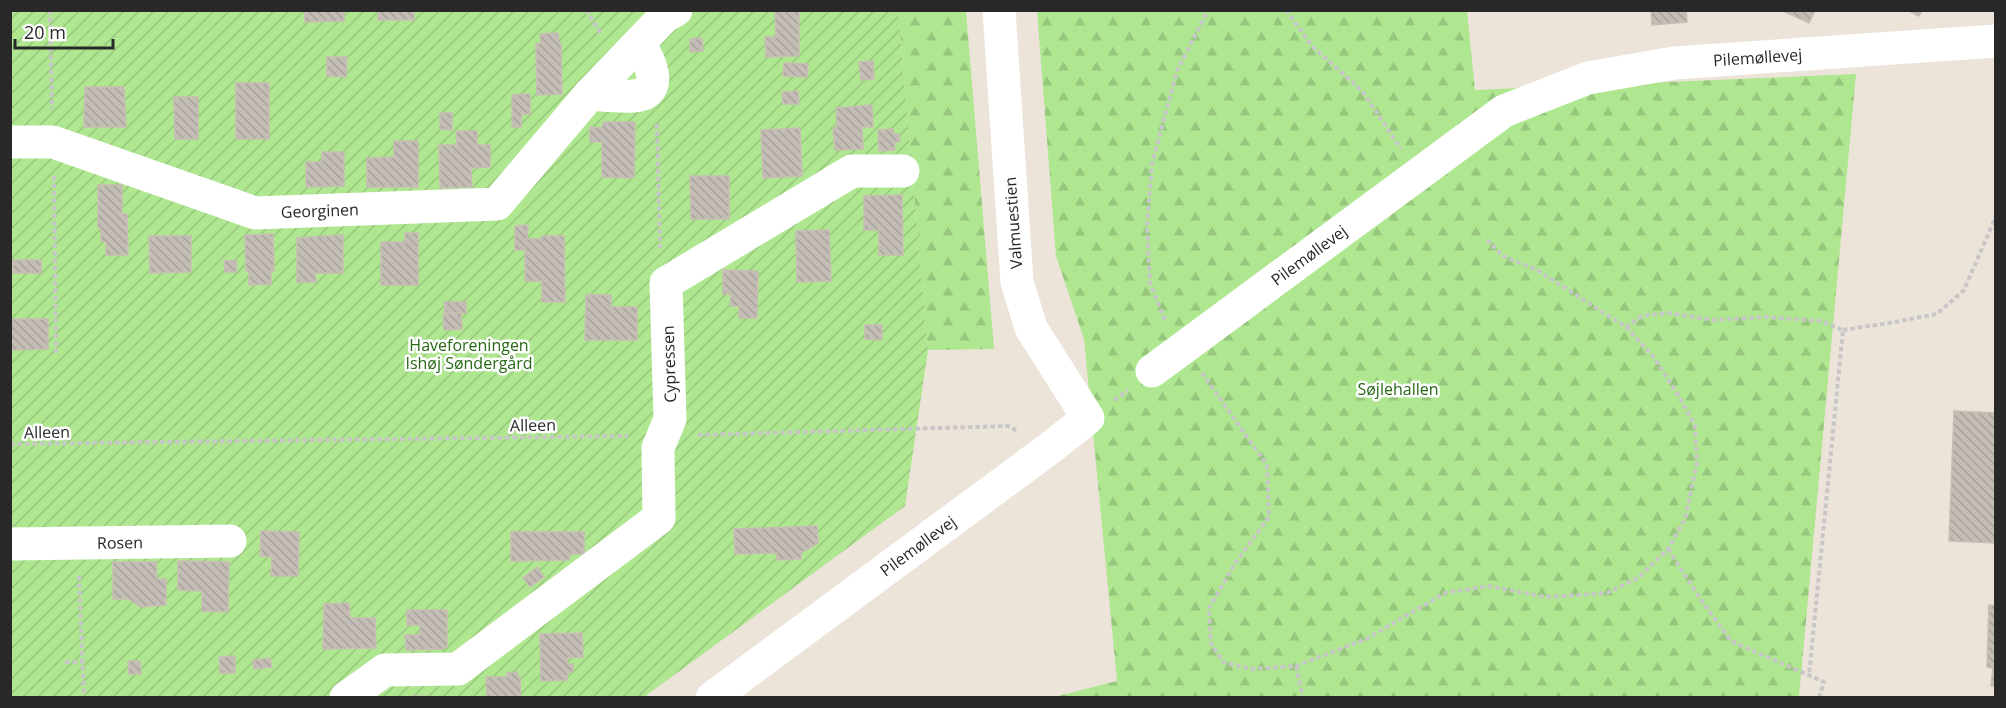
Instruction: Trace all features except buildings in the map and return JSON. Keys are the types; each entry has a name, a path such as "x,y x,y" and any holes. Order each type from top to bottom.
{"street":[{"name":"Georginen","path":"10,142 53,142 255,213 497,204 590,94 664,17 676,10"},
{"name":"Valmuestien","path":"999,10 1017,282 1032,328 1088,418"},
{"name":"Pilemøllevej","path":"1152,371 1504,111 1588,78 1674,63 1995,41"},
{"path":"590,94 633,96 641,95 648,90 653,72 649,59 639,43"},
{"path":"666,283 852,171 903,171"},
{"name":"Cypressen","path":"346,698 385,670 458,669 659,518 658,448 670,419 666,283"},
{"name":"Pilemøllevej","path":"712,698 1088,418"},
{"name":"Rosen","path":"10,543 230,541"}],"path":[{"path":"50,10 56,355"},
{"path":"1208,10 1177,71 1152,164 1147,226 1150,283 1167,326 1266,465 1269,518 1236,562 1209,608 1211,643 1223,662 1250,669 1296,666 1366,639 1445,593 1488,586 1545,597 1607,593 1638,578 1668,549 1685,519 1697,463 1695,426 1653,356 1626,327 1537,270 1503,256 1487,240"},
{"path":"1286,10 1312,46 1363,92 1417,175"},
{"path":"648,90 657,105 660,272 666,283"},
{"path":"1626,327 1642,316 1668,313 1714,320 1766,317 1821,321 1843,330 1937,314 1964,290 1995,216"},
{"path":"1809,676 1843,330"},
{"path":"1088,418 1152,371"},
{"name":"Alleen","path":"10,444 663,436 1008,426 1050,448"},
{"path":"78,543 84,698"},
{"path":"1668,549 1731,640 1824,682 1819,698"},
{"path":"65,662 83,662"},
{"path":"1296,666 1303,698"}],"green space":[{"name":"Haveforeningen Ishøj Søndergård","path":"10,11 898,11 928,350 905,506 644,697 11,697"},
{"path":"898,11 966,11 994,349 928,350"},
{"name":"Søjlehallen","path":"1037,11 1467,11 1475,90 1856,74 1799,697 1054,697 1117,681 1084,339 1056,256"}]}
